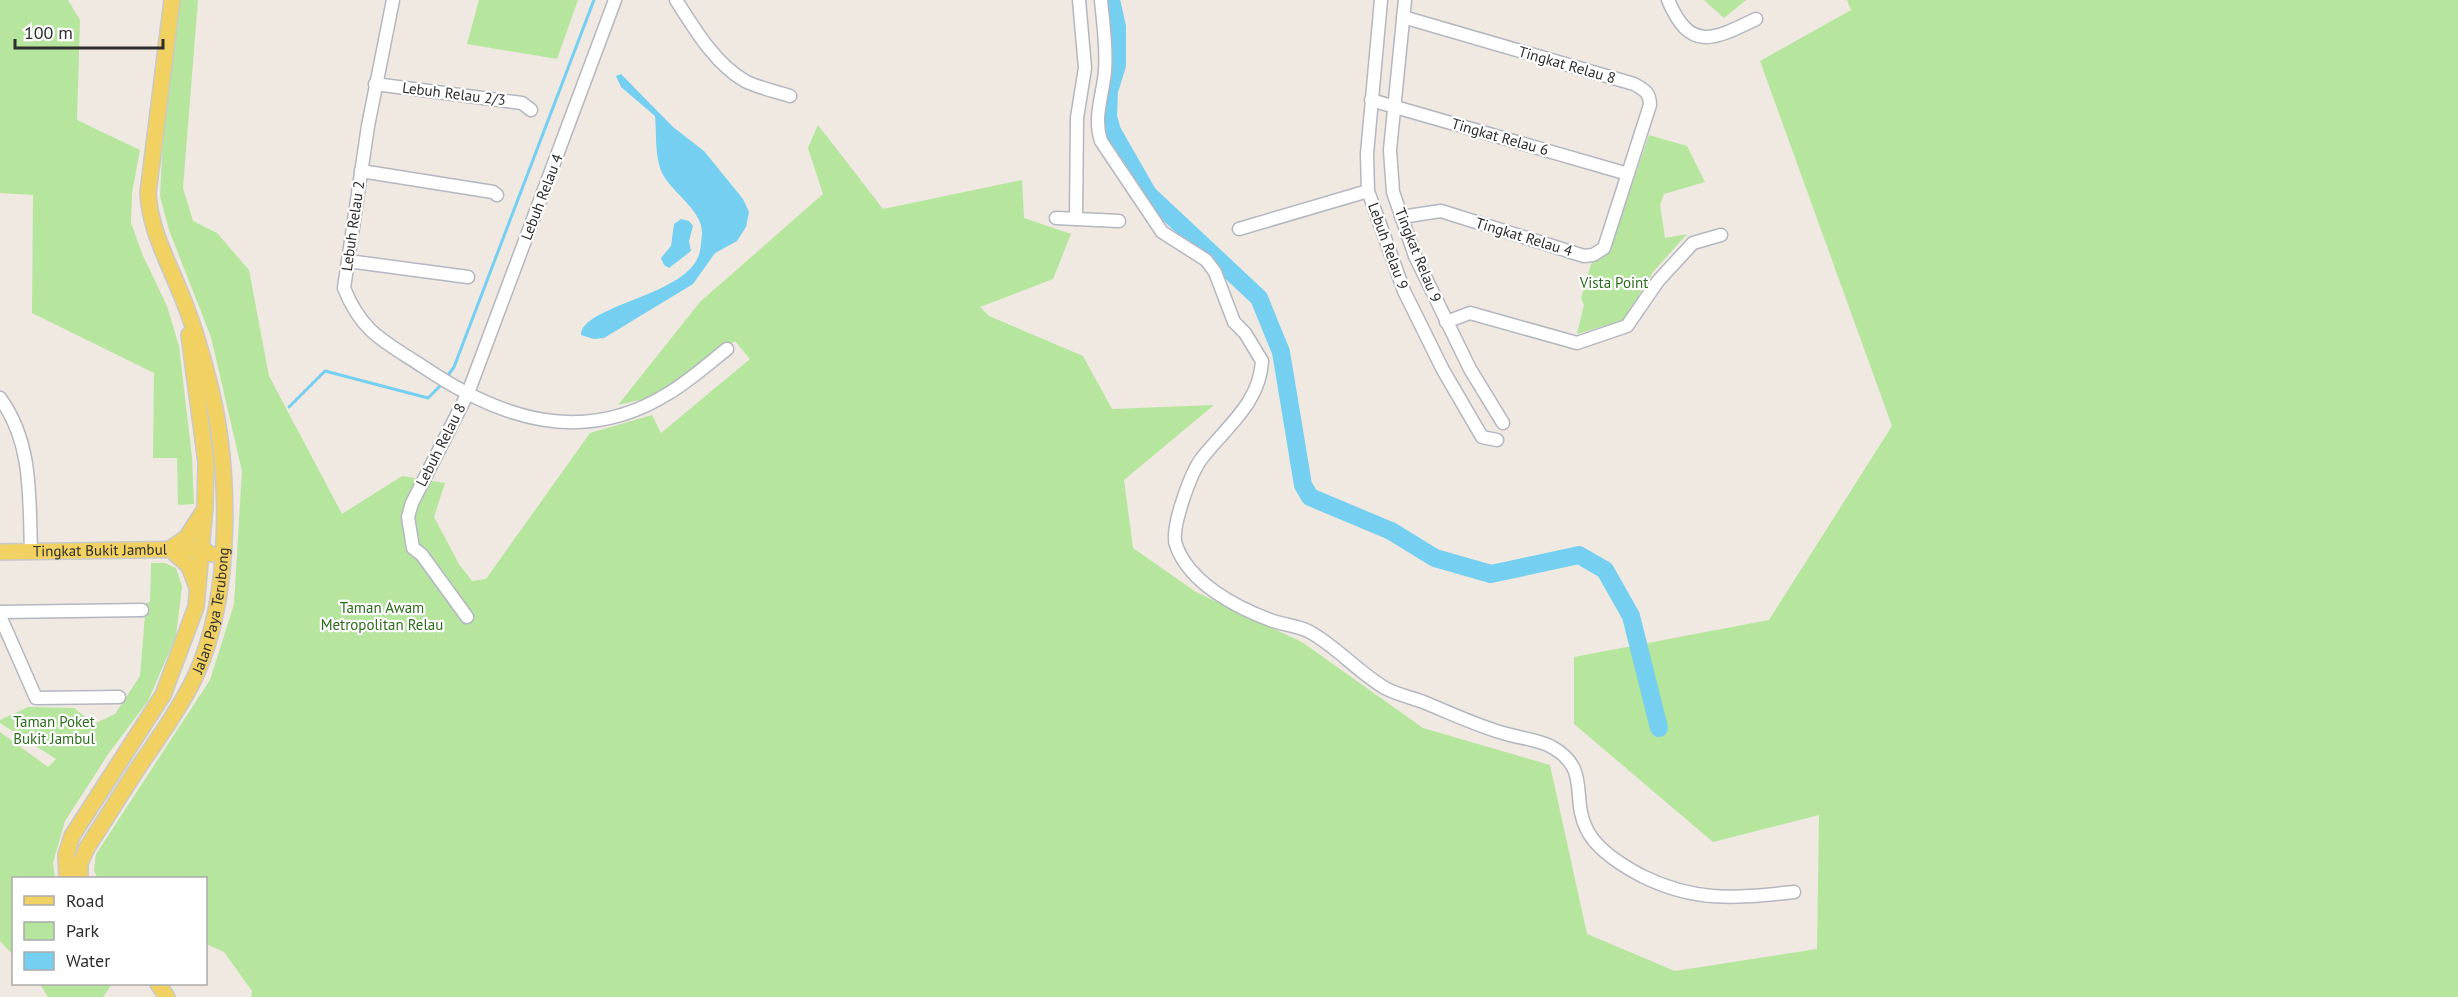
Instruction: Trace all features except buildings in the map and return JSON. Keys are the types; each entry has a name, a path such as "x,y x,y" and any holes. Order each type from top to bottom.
{"main road":[{"name":"Jalan Paya Terubong","path":"80,877 80,863 88,846 194,678 215,618 220,582 224,460 209,382 188,312 153,231 149,211 150,181 172,0"},
{"name":"Jalan Paya Terubong","path":"67,877 66,855 72,837 163,695 190,629 199,592 206,507 206,462 190,355 188,312"},
{"path":"199,592 189,566 170,549 186,538 206,507"},
{"path":"202,549 214,541 223,525"},
{"path":"202,549 210,552 215,559 220,582"},
{"name":"Tingkat Bukit Jambul","path":"0,552 202,549"}],"street":[{"name":"Lebuh Relau 2","path":"393,0 375,84 344,288 354,312 367,329 442,380 468,393"},
{"name":"Lebuh Relau 4","path":"468,393 615,0"},
{"path":"676,0 698,34 735,74 754,84 789,96"},
{"path":"1076,219 1077,118 1085,68 1079,0"},
{"path":"1101,0 1106,48 1105,72 1097,118 1097,129 1101,141 1162,232 1206,261 1215,272 1234,322 1250,339 1263,361 1258,388 1235,422 1198,465 1176,523 1176,545 1187,566 1198,579 1236,604 1272,621 1310,632 1384,687 1483,727 1532,740 1560,752 1575,768 1583,821 1588,833 1614,859 1643,877 1675,890 1707,898 1730,899 1794,892"},
{"name":"Lebuh Relau 9","path":"1381,0 1366,173 1368,191 1404,291 1443,370 1482,437 1497,440"},
{"name":"Tingkat Relau 9","path":"1405,0 1390,150 1393,192 1414,256 1470,369 1503,423"},
{"path":"1668,0 1677,21 1685,31 1695,36 1727,33 1756,19"},
{"name":"Tingkat Relau 8","path":"1403,17 1634,84 1645,90 1650,97 1650,105 1628,174"},
{"name":"Lebuh Relau 2/3","path":"375,84 522,103 531,110"},
{"name":"Tingkat Relau 6","path":"1371,100 1628,174"},
{"path":"361,171 493,192 497,195"},
{"name":"Tingkat Relau 4","path":"1401,217 1441,211 1584,256 1593,255 1604,248 1628,174"},
{"path":"1239,229 1368,191"},
{"path":"1056,218 1119,221"},
{"path":"1446,322 1470,313 1577,343 1627,326 1658,281 1693,243 1720,235"},
{"path":"348,261 468,277"},
{"name":"Lebuh Relau 8","path":"467,617 422,555 413,548 408,517 424,476 468,393 510,413 546,422 570,423 614,417 636,410 669,393 727,350"},
{"path":"0,398 16,424 26,459 31,551"},
{"path":"119,697 36,698 0,614 142,610"}],"green space":[{"path":"0,0 68,0 80,20 77,120 140,150 132,193 131,223 143,256 167,306 179,346 192,458 194,504 178,505 177,458 153,458 154,373 32,313 33,195 0,193"},
{"name":"Taman Awam Metropolitan Relau","path":"179,0 198,0 183,188 193,221 217,233 249,270 269,376 342,514 402,476 445,483 434,517 459,564 472,581 486,579 590,433 652,415 661,433 750,359 735,341 660,395 618,405 700,302 823,194 808,148 818,125 883,209 1022,180 1024,218 1071,234 1053,279 980,307 989,316 1083,356 1112,409 1214,405 1124,480 1133,548 1196,592 1302,642 1423,728 1550,765 1587,934 1675,971 1817,949 1819,815 1713,842 1574,724 1574,657 1769,620 1892,426 1760,61 1851,10 1847,0 2458,0 2458,997 251,997 252,991 224,952 207,944 207,877 97,877 94,870 96,854 210,680 234,604 242,471 211,337 169,230 160,196 163,132"},
{"path":"479,0 578,0 557,59 467,44"},
{"path":"1704,0 1746,0 1724,18"},
{"name":"Vista Point","path":"1649,135 1687,146 1705,182 1664,194 1660,205 1665,238 1687,234 1653,272 1624,320 1577,334 1584,305 1581,298 1592,261 1610,250"},
{"name":"Taman Poket Bukit Jambul","path":"151,563 165,563 176,568 182,586 176,636 148,701 109,753 65,821 53,863 55,877 12,877 12,954 0,941 0,732 48,767 56,759 0,723 0,720 28,707 74,708 94,724 115,714 140,676 146,603 150,602"},
{"path":"41,985 111,985 103,997 48,997"}],"water":[{"path":"621,74 673,127 704,151 743,199 749,212 746,227 737,241 715,253 693,284 604,338 594,339 581,335 585,325 597,316 673,282 689,270 699,255 702,235 699,219 661,171 655,116 621,87 616,76"},
{"path":"681,219 689,221 693,226 689,241 691,251 669,268 664,265 661,258 671,246 674,224"}],"waterway":[{"path":"446,378 454,367 594,0"},
{"path":"1111,0 1117,27 1117,65 1109,91 1108,117 1112,131 1148,194 1259,298 1281,352 1303,485 1310,497 1391,531 1435,558 1491,574 1579,555 1605,570 1631,616 1659,728"},
{"path":"289,407 325,371 428,398 443,383"}]}
